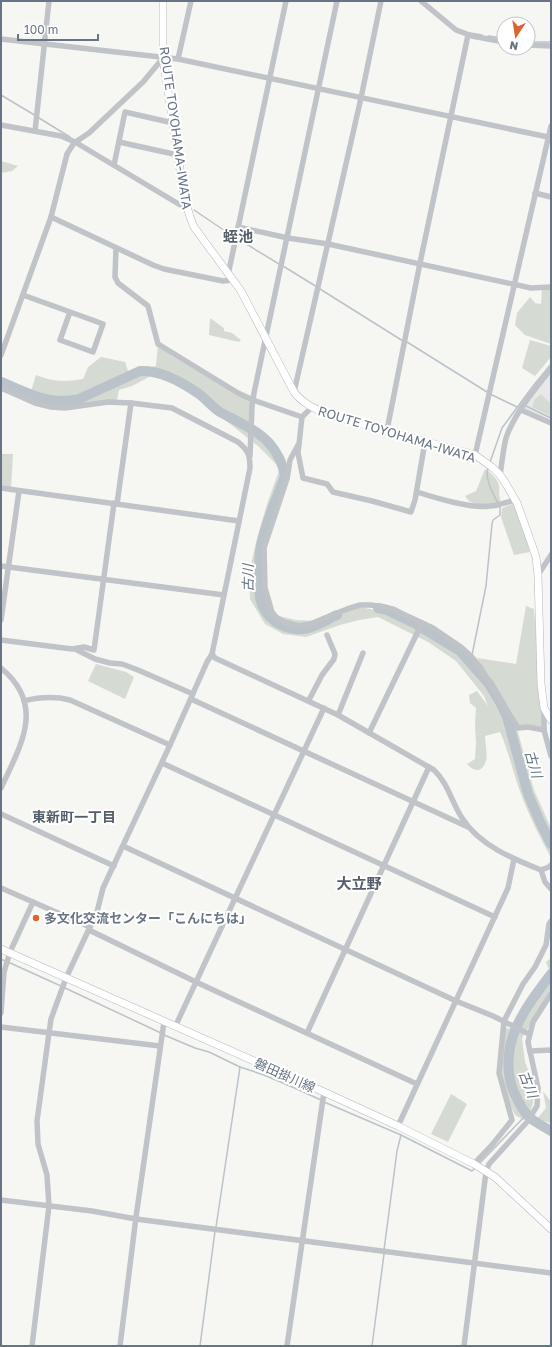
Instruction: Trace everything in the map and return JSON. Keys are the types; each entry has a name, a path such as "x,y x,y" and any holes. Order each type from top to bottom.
{"main road":[{"name":"ROUTE TOYOHAMA-IWATA","path":"164,1 164,58 184,196 194,227 241,291 294,392 300,399 312,407 329,415 475,455 492,467 500,475 515,500 536,557 538,575 541,684 544,708 551,720"},
{"name":"磐田掛川線","path":"1,949 324,1092 398,1126 474,1164 495,1177 551,1229"}],"street":[{"path":"35,131 49,1"},
{"path":"178,59 191,1"},
{"path":"51,217 164,269 223,281 230,278 238,227 286,1"},
{"path":"32,1346 49,1206 47,1175 38,1144 36,1121 51,1019 66,978 97,912 103,888 212,654 218,633 224,595 250,468 250,437 253,400 337,1"},
{"path":"294,392 382,1"},
{"path":"421,1 456,30 468,35 496,40"},
{"path":"386,430 468,35"},
{"path":"1,39 178,59 548,137"},
{"path":"536,45 551,46"},
{"path":"1,355 51,217 67,154 75,142 89,133 143,82 164,58"},
{"path":"114,165 125,112 173,123"},
{"path":"1,125 61,136 75,142 187,209"},
{"path":"475,455 551,126"},
{"path":"119,142 178,156"},
{"path":"535,193 551,197"},
{"path":"238,227 288,238 328,244 531,288 551,287"},
{"path":"116,248 115,277 118,283 148,306 158,344 238,393 253,400 302,417"},
{"path":"23,295 70,312 103,324 93,352 60,340 70,312"},
{"path":"500,475 507,436 521,410 551,369"},
{"path":"1,388 51,408 65,408 108,402 131,403 176,409 238,442 246,449 250,458"},
{"path":"1,640 75,649 84,647 94,650 131,403"},
{"path":"312,407 302,417 298,445 303,478 327,484 333,492 411,512 417,492 425,442"},
{"path":"521,410 551,423"},
{"path":"298,445 290,460 287,479 264,548 265,588 272,612 276,617 284,622 299,626 310,624 347,609 360,606 371,605 393,609 433,628 471,656 480,667 518,728 528,727 544,730"},
{"path":"1,488 239,521"},
{"path":"1,620 19,491"},
{"path":"417,492 473,506 490,506 515,500"},
{"path":"538,575 551,555"},
{"path":"1,566 224,595"},
{"path":"369,733 422,623"},
{"path":"309,700 322,675 334,659 335,654 327,635"},
{"path":"75,649 95,659 110,663 122,664 138,670 470,828"},
{"path":"338,715 363,653"},
{"path":"212,654 215,658 223,662 309,700 338,715 429,767 443,779 462,819 484,841 514,859 541,870 551,865"},
{"path":"1,668 12,677 18,686 24,701 26,714 25,733 22,742 1,788"},
{"path":"24,701 47,697 58,697 70,700 170,745"},
{"path":"175,1027 324,708"},
{"path":"544,708 544,730 551,756"},
{"path":"162,763 495,917"},
{"path":"307,1033 429,767"},
{"path":"1,814 114,866"},
{"path":"123,846 456,1001 504,1021 528,1034"},
{"path":"398,1126 508,888 514,859"},
{"path":"541,870 545,882 551,889"},
{"path":"1,888 89,928 196,982 417,1084"},
{"path":"1,1013 4,972 10,952 33,902"},
{"path":"474,1164 492,1145 512,1120 499,1073 504,1021 523,984 535,967 546,945 549,924 551,921"},
{"path":"464,1346 486,1172 489,1164 534,1114 537,1106 539,1094 528,1042 528,1034 533,1022 551,994"},
{"path":"120,1346 136,1219 164,1022"},
{"path":"1,1027 160,1046"},
{"path":"530,1051 551,1050"},
{"path":"287,1346 324,1092"},
{"path":"1,1200 551,1273"}],"shaded area":[{"path":"1,161 18,166 12,171 1,173"},
{"path":"542,289 551,289 551,344 525,335 515,325 517,313 530,297 535,303 541,304"},
{"path":"210,318 224,328 224,331 232,333 241,340 239,342 209,335"},
{"path":"530,340 551,346 551,357 535,376 522,368"},
{"path":"158,344 172,356 253,400 251,425 274,441 288,468 264,548 265,582 275,615 296,620 317,621 359,607 394,613 448,638 477,664 471,663 484,674 505,706 477,658 516,664 526,606 534,609 544,730 516,725 534,790 551,828 551,858 524,802 500,732 485,736 487,758 482,768 475,770 467,764 475,759 476,743 476,708 470,703 469,695 477,691 488,706 484,696 456,661 428,642 378,617 340,625 306,637 283,634 265,624 250,599 249,573 267,504 280,468 258,446 196,397 173,383 151,376 132,386 119,390 117,400 49,407 1,388 1,378 31,391 36,375 59,381 83,379 88,367 101,357 125,362 128,371 156,366"},
{"path":"551,365 551,423 517,407"},
{"path":"541,394 551,404 551,416 532,407 535,399"},
{"path":"1,454 13,454 11,490 1,488"},
{"path":"485,469 494,476 498,483 501,502 498,508 488,508 475,504 469,501 465,496 476,491"},
{"path":"514,503 523,525 530,552 514,555 501,517 502,508"},
{"path":"96,664 126,672 134,677 125,699 88,681"},
{"path":"551,958 551,991 522,1038 525,1062 534,1085 533,1103 530,1112 524,1120 515,1115 505,1094 501,1075 504,1028 512,1029 549,970 546,962"},
{"path":"543,1091 551,1102 551,1123 537,1119 546,1108"},
{"path":"451,1094 467,1104 448,1142 431,1134"},
{"path":"536,1119 551,1127 551,1135 533,1123"}],"waterway":[{"path":"470,33 482,35"},
{"path":"488,36 496,37"},
{"path":"536,42 551,42"},
{"path":"1,95 36,116"},
{"path":"39,118 70,137"},
{"path":"194,210 234,237"},
{"path":"238,239 279,264"},
{"path":"283,266 317,287"},
{"path":"320,289 403,341"},
{"path":"407,342 487,392"},
{"path":"490,462 502,428 551,364"},
{"name":"古川","path":"1,382 48,400 68,401 79,399 140,371 156,372 186,385 202,396 214,408 264,438 275,450 285,476 268,520 261,546 259,561 260,598 262,605 270,617 288,628 303,629 312,627 337,615"},
{"path":"490,394 517,407"},
{"path":"526,406 551,418"},
{"path":"488,467 488,481 498,503"},
{"path":"472,655 486,586 492,524 493,520 500,515 500,506"},
{"name":"古川","path":"378,608 387,610 414,623 460,651 489,684 507,717 528,794 551,844"},
{"path":"1,959 5,961"},
{"path":"8,962 61,986"},
{"name":"古川","path":"551,974 523,1014 511,1042 509,1057 509,1073 513,1090 520,1105 530,1118 551,1131"},
{"path":"65,988 161,1033"},
{"path":"164,1035 195,1048 209,1052 240,1067 264,1075 321,1100"},
{"path":"216,1227 240,1067"},
{"path":"324,1102 401,1135 472,1171 476,1167"},
{"path":"478,1165 527,1114"},
{"path":"384,1250 397,1151 401,1135"},
{"path":"200,1346 215,1231"},
{"path":"372,1346 384,1254"}],"place":[{"name":"多文化交流センター「こんにちは」","path":"36,918"}],"district":[{"name":"蛭池","path":"238,236"},
{"name":"東新町一丁目","path":"74,816"},
{"name":"大立野","path":"359,883"}]}
